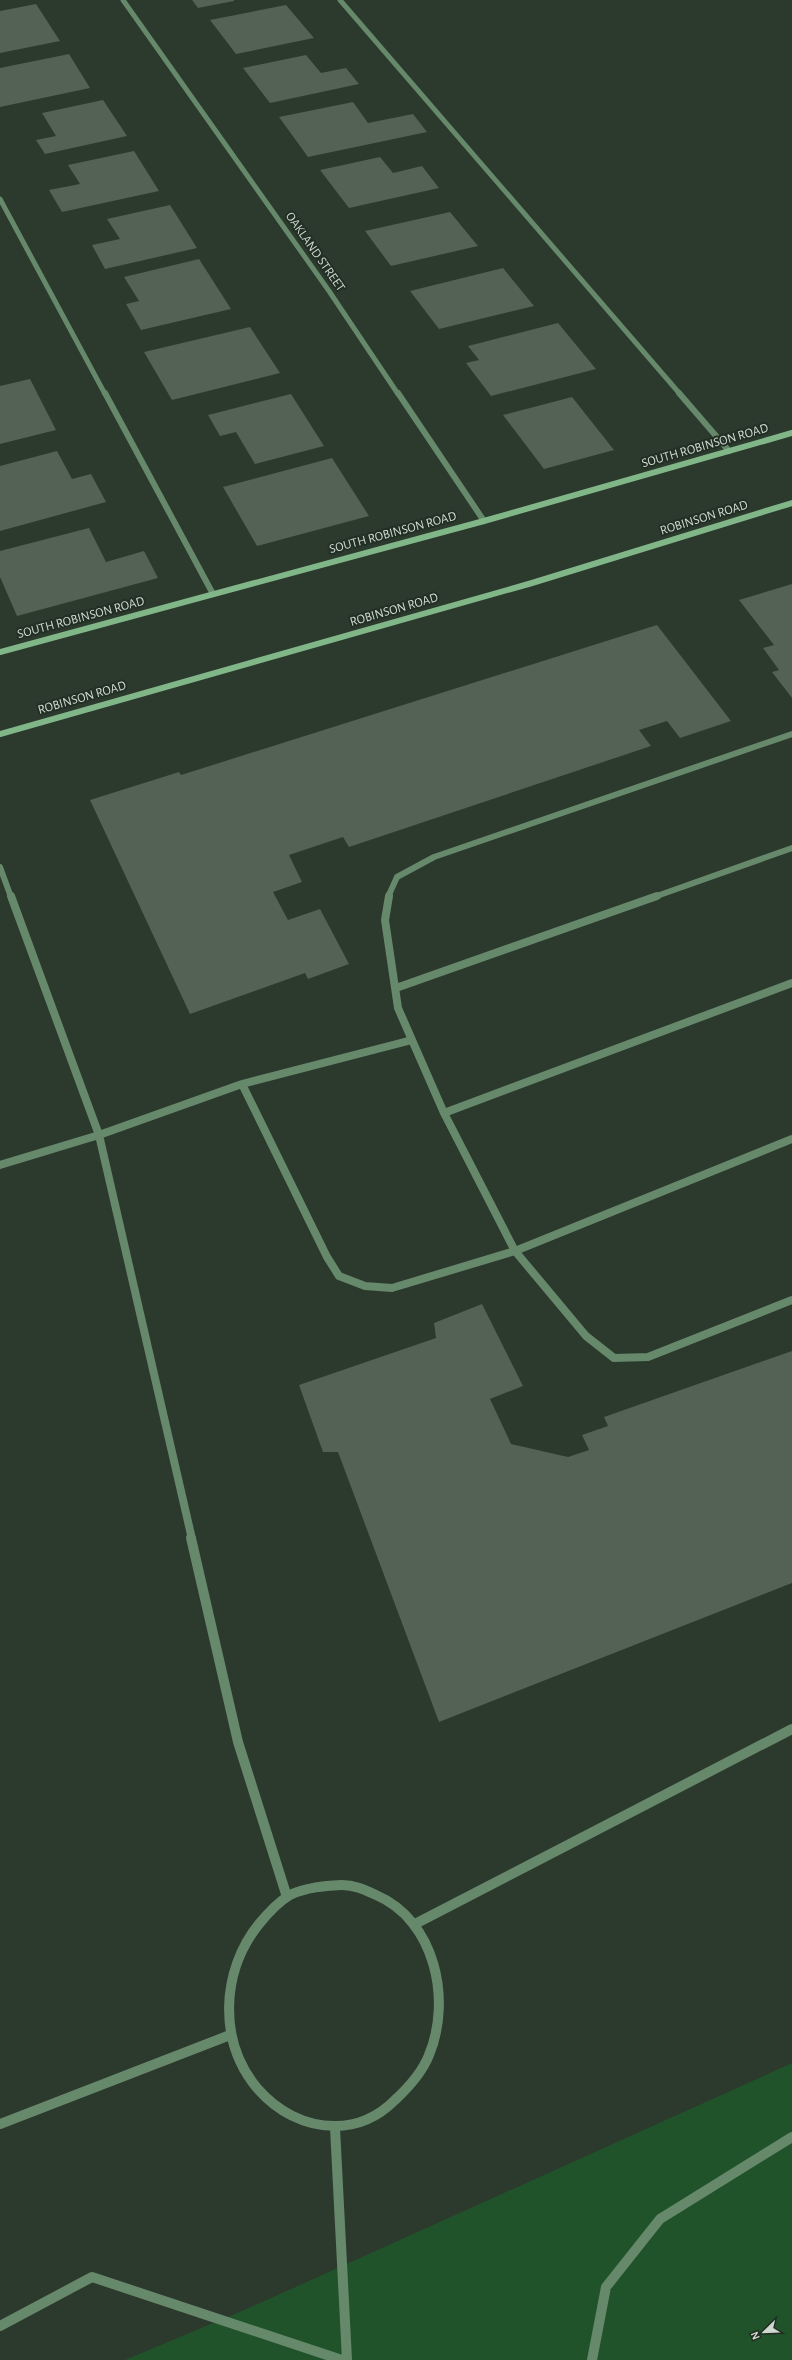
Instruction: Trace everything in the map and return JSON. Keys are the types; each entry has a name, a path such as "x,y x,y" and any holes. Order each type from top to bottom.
{"street":[{"name":"OAKLAND STREET","path":"123,0 329,291 484,521"},
{"path":"340,0 729,451"},
{"path":"0,199 213,594"},
{"name":"SOUTH ROBINSON ROAD","path":"0,652 484,521 792,434"},
{"name":"ROBINSON ROAD","path":"0,734 532,583 792,503"},
{"path":"792,734 434,857 397,876 388,897 385,920 398,1008 444,1113 515,1251 586,1336 614,1358 648,1357 792,1300"},
{"path":"396,988 792,848"},
{"path":"0,867 99,1135 238,1742 287,1897"},
{"path":"444,1113 792,983"},
{"path":"0,1165 99,1135 242,1084 412,1040"},
{"path":"242,1084 327,1256 339,1276 365,1286 392,1288 515,1251 792,1139"},
{"path":"415,1924 792,1728"},
{"path":"320,1886 355,1886 387,1899 415,1924 432,1956 440,1993 438,2032 424,2068 401,2099 370,2120 335,2128 301,2121 270,2104 245,2073 230,2035 229,1994 239,1955 259,1921 287,1897 320,1886"},
{"path":"0,2124 230,2035"},
{"path":"335,2128 346,2360"},
{"path":"592,2360 606,2287 660,2219 792,2137"},
{"path":"0,2326 92,2277 342,2360"}],"green space":[{"path":"792,2063 792,2360 125,2360 249,2308"}],"building":[{"path":"192,0 234,0 234,1 198,8"},
{"path":"36,4 60,41 0,53 0,11"},
{"path":"286,5 314,38 236,54 210,20"},
{"path":"69,54 90,88 0,107 0,68"},
{"path":"306,55 321,73 346,68 359,84 270,103 243,68"},
{"path":"103,100 127,136 45,154 36,140 56,136 42,113"},
{"path":"353,102 368,123 413,114 427,132 308,157 279,117"},
{"path":"134,151 159,191 62,212 49,190 80,184 68,165"},
{"path":"380,157 393,173 422,166 439,188 349,208 320,170"},
{"path":"170,205 197,248 105,269 92,245 120,239 107,219"},
{"path":"450,212 478,246 391,266 365,231"},
{"path":"199,259 231,309 141,330 126,304 139,301 124,277"},
{"path":"503,268 534,306 439,329 410,291"},
{"path":"558,323 596,369 491,396 466,363 479,360 468,346"},
{"path":"250,327 280,373 172,400 144,352"},
{"path":"30,379 56,430 0,444 0,386"},
{"path":"291,394 324,446 255,464 236,432 220,436 208,415"},
{"path":"572,397 614,450 544,469 503,415"},
{"path":"57,451 72,479 91,474 106,502 0,531 0,466"},
{"path":"332,458 369,516 257,546 223,487"},
{"path":"89,528 106,562 144,551 158,578 17,616 0,577 0,551"},
{"path":"792,584 792,698 772,672 779,670 763,648 774,645 739,600"},
{"path":"657,625 731,721 680,738 667,721 639,730 651,746 349,847 343,837 289,855 302,882 273,892 288,920 320,909 349,964 308,979 305,973 190,1014 90,800 179,772 181,775"},
{"path":"482,1304 523,1386 490,1399 511,1444 568,1457 589,1450 582,1435 608,1426 604,1417 792,1351 792,1583 439,1722 338,1452 323,1452 299,1385 436,1338 434,1323"}]}
